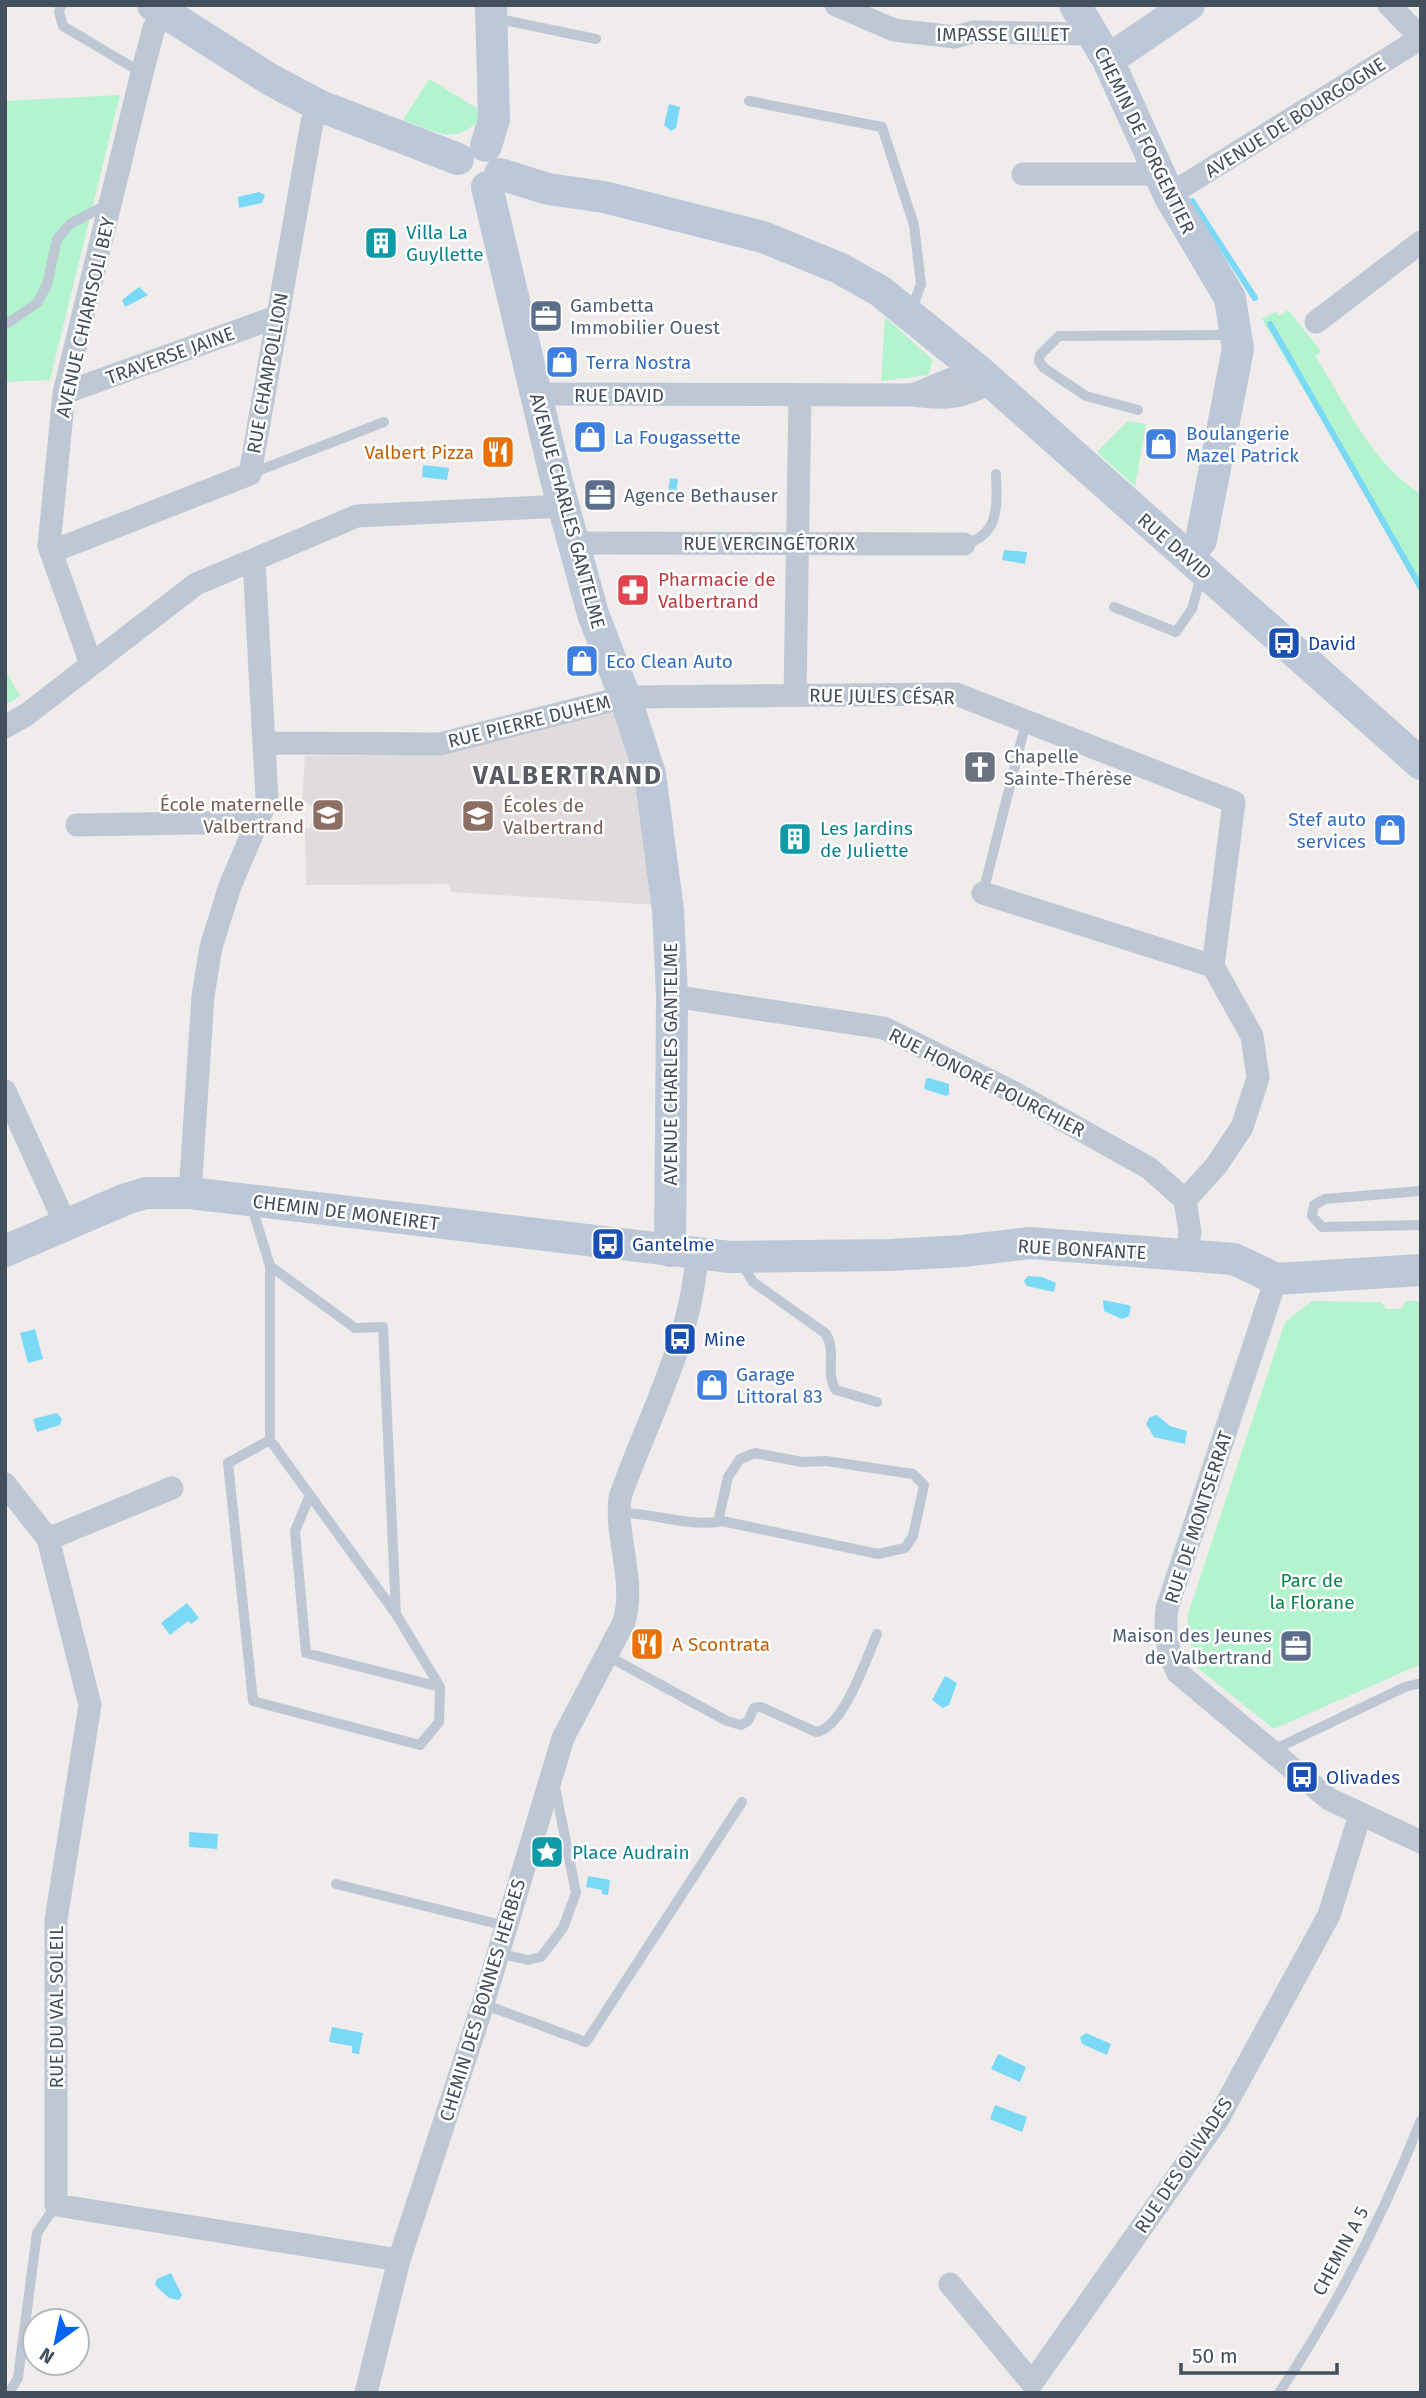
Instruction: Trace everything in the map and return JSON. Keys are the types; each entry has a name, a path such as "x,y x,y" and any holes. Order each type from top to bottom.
{"main road":[{"name":"CHEMIN DE FORGENTIER","path":"1075,5 1100,47 1163,184 1230,298 1238,336 1195,563"},
{"path":"1100,47 1189,5"},
{"path":"158,9 271,80 320,106 548,189 604,197 763,237 839,268 880,291 986,377"},
{"name":"AVENUE CHARLES GANTELME","path":"491,12 494,119 483,167 564,506 593,614 625,697 650,774 657,816 668,910 683,1253"},
{"name":"RUE DAVID","path":"986,377 1338,694 1421,764"},
{"name":"CHEMIN DE MONEIRET","path":"5,1251 125,1199 146,1193 190,1193 683,1253"},
{"name":"RUE BONFANTE","path":"683,1253 739,1258 951,1252 1030,1243 1234,1259 1276,1279 1421,1270"}],"street":[{"name":"IMPASSE GILLET","path":"836,5 894,30 955,37 973,32 1100,47"},
{"name":"AVENUE DE BOURGOGNE","path":"1163,184 1421,38 1389,5"},
{"name":"AVENUE CHIARISOLI BEY","path":"91,664 49,546 64,393 158,9"},
{"name":"RUE CHAMPOLLION","path":"51,552 250,474 312,122 320,106"},
{"path":"1023,174 1163,184"},
{"path":"1316,322 1421,242"},
{"name":"TRAVERSE JAINE","path":"64,393 276,317"},
{"path":"938,384 946,371 942,339"},
{"name":"RUE DAVID","path":"536,394 912,396 938,399 966,396 986,377"},
{"name":"RUE DAVID","path":"912,396 938,384 986,377"},
{"path":"795,695 800,396"},
{"path":"5,727 26,715 196,584 357,516 564,506"},
{"name":"RUE VERCINGÉTORIX","path":"574,543 964,544"},
{"path":"190,1193 203,996 211,947 230,886 267,799 254,561"},
{"name":"RUE JULES CÉSAR","path":"625,697 956,694 1234,802 1213,966"},
{"name":"RUE PIERRE DUHEM","path":"265,743 440,744 625,697"},
{"path":"77,825 258,822"},
{"path":"983,893 1213,966 1252,1036 1258,1078 1242,1127 1216,1166 1185,1200 1190,1232 1187,1255"},
{"name":"RUE HONORÉ POURCHIER","path":"673,996 884,1028 1013,1091 1149,1168 1185,1200"},
{"path":"5,1091 66,1225"},
{"name":"CHEMIN DES BONNES HERBES","path":"366,2393 399,2260 483,2004 551,1777 573,1714 624,1622 629,1603 618,1513 626,1479 680,1339 696,1280 683,1253"},
{"name":"RUE DE MONTSERRAT","path":"1276,1279 1167,1608 1165,1631 1169,1655 1178,1673 1329,1799 1421,1842"},
{"name":"RUE DU VAL SOLEIL","path":"5,1484 48,1539 90,1705 56,1920 56,2205"},
{"path":"48,1539 172,1488"},
{"name":"RUE DES OLIVADES","path":"950,2284 1032,2383 1218,2119 1329,1915 1360,1815"},
{"path":"56,2205 399,2260"}],"lane":[{"path":"61,5 59,12 63,26 142,73"},
{"path":"491,12 596,39"},
{"path":"749,101 883,127 914,225 921,284 910,315"},
{"path":"5,326 37,303 47,285 57,239 70,224 110,202"},
{"path":"1138,410 1086,396 1044,369 1039,361 1040,355 1059,336 1238,336"},
{"path":"250,474 384,422"},
{"path":"964,544 981,538 995,522 996,474"},
{"path":"1114,607 1176,632 1192,609 1195,563"},
{"path":"983,893 1026,722"},
{"path":"1421,1191 1325,1199 1314,1205 1312,1216 1322,1227 1421,1225"},
{"path":"257,1202 255,1217 270,1266 270,1440 396,1614 440,1687 439,1722 420,1745 253,1701 228,1462 270,1440"},
{"path":"739,1258 753,1282 825,1333 831,1342 830,1375 836,1390 877,1402"},
{"path":"270,1266 355,1328 383,1327 396,1614"},
{"path":"618,1513 638,1512 698,1525 718,1522 878,1554 905,1548 913,1536 924,1485 913,1474 826,1461 802,1462 755,1453 740,1459 728,1477 718,1522"},
{"path":"310,1495 295,1531 306,1653 440,1687"},
{"path":"604,1654 727,1721 741,1725 748,1721 754,1708 761,1707 816,1732 824,1731 832,1724 853,1691 877,1634"},
{"path":"1271,1751 1405,1687 1421,1683"},
{"path":"498,1953 528,1961 541,1957 563,1928 576,1893 557,1788 551,1777"},
{"path":"483,2004 586,2042 742,1802"},
{"path":"335,1884 506,1926"},
{"name":"CHEMIN A 5","path":"1279,2393 1305,2354 1384,2205 1421,2120"},
{"path":"9,2393 18,2378 37,2233 56,2205"}],"shaded area":[{"name":"Écoles de Valbertrand","path":"610,712 621,719 640,777 655,905 452,892 449,884 306,885 305,829 311,828 311,805 302,801 305,756 424,755"}],"green space":[{"path":"429,79 485,113 475,124 456,134 438,133 403,120"},
{"path":"120,95 50,380 5,382 5,101"},
{"path":"1288,310 1321,351 1315,356 1373,449 1403,481 1421,494 1421,588 1262,319 1275,312 1279,316"},
{"path":"885,317 933,360 928,375 881,381"},
{"path":"1128,421 1146,424 1135,486 1097,452"},
{"path":"5,670 20,696 5,705"},
{"name":"Parc de la Florane","path":"1312,1301 1381,1302 1386,1309 1401,1309 1406,1301 1421,1301 1421,1664 1274,1729 1194,1665 1187,1617 1285,1322"}],"water":[{"path":"669,104 680,107 676,128 671,131 664,125"},
{"path":"259,192 265,195 262,203 239,208 238,197"},
{"path":"139,287 148,295 125,307 122,300"},
{"path":"423,465 449,468 447,480 422,477"},
{"path":"670,478 678,479 675,502 667,502"},
{"path":"1004,550 1027,552 1025,564 1002,560"},
{"path":"926,1079 949,1084 949,1094 946,1096 924,1089"},
{"path":"1028,1276 1042,1277 1056,1283 1054,1292 1027,1286 1024,1281"},
{"path":"1103,1300 1128,1305 1131,1307 1129,1316 1122,1319 1104,1311"},
{"path":"35,1329 43,1359 28,1363 20,1333"},
{"path":"57,1413 62,1419 60,1425 37,1432 33,1419"},
{"path":"1157,1415 1170,1426 1187,1431 1185,1444 1154,1437 1146,1424 1150,1417"},
{"path":"187,1603 199,1618 191,1624 188,1621 170,1635 161,1623"},
{"path":"945,1676 957,1683 949,1705 943,1708 932,1700"},
{"path":"189,1832 218,1834 217,1849 189,1847"},
{"path":"588,1876 610,1880 608,1895 602,1894 602,1890 586,1887"},
{"path":"332,2027 363,2033 359,2054 352,2053 352,2046 329,2042"},
{"path":"1086,2033 1111,2044 1107,2055 1082,2044 1080,2037"},
{"path":"998,2054 1026,2067 1020,2082 991,2069"},
{"path":"995,2105 1027,2117 1022,2132 990,2119"},
{"path":"171,2273 182,2295 179,2300 169,2298 155,2285 157,2279"}],"waterway":[{"path":"1192,201 1255,298"},
{"path":"1270,324 1421,588"}],"place":[{"name":"Villa La Guyllette","path":"381,243"},
{"name":"Gambetta Immobilier Ouest","path":"546,316"},
{"name":"Terra Nostra","path":"562,362"},
{"name":"La Fougassette","path":"590,437"},
{"name":"Boulangerie Mazel Patrick","path":"1161,444"},
{"name":"Valbert Pizza","path":"498,452"},
{"name":"Agence Bethauser","path":"600,495"},
{"name":"Pharmacie de Valbertrand","path":"633,590"},
{"name":"David","path":"1284,643"},
{"name":"Eco Clean Auto","path":"582,661"},
{"name":"Chapelle Sainte-Thérèse","path":"980,767"},
{"name":"École maternelle Valbertrand","path":"328,815"},
{"name":"Écoles de Valbertrand","path":"478,816"},
{"name":"Stef auto services","path":"1390,830"},
{"name":"Les Jardins de Juliette","path":"795,839"},
{"name":"Gantelme","path":"608,1244"},
{"name":"Mine","path":"680,1339"},
{"name":"Garage Littoral 83","path":"712,1385"},
{"name":"A Scontrata","path":"647,1644"},
{"name":"Maison des Jeunes de Valbertrand","path":"1296,1646"},
{"name":"Olivades","path":"1302,1777"},
{"name":"Place Audrain","path":"547,1852"}],"district":[{"name":"VALBERTRAND","path":"568,775"}]}
